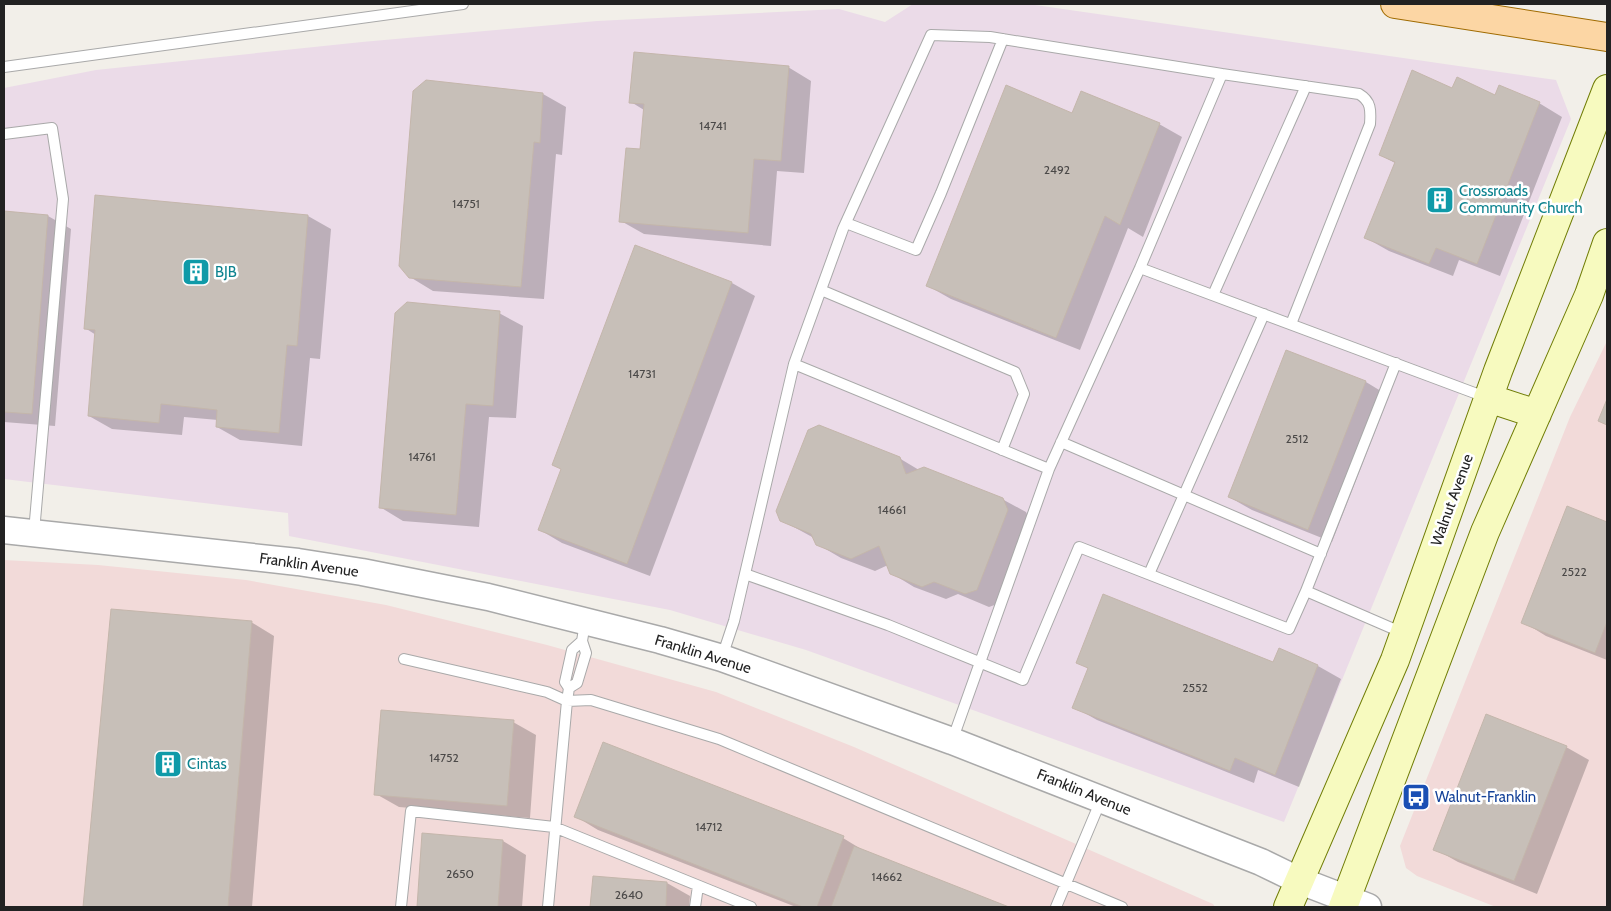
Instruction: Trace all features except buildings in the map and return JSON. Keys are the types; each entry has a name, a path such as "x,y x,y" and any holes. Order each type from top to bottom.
{"main road":[{"path":"1395,4 1607,37"},
{"name":"Walnut Avenue","path":"1288,907 1404,634 1488,398 1607,89"},
{"path":"1353,904 1485,532 1589,295 1607,243"},
{"path":"1488,398 1537,414"}],"street":[{"name":"Franklin Avenue","path":"4,530 298,562 362,572 488,597 584,632 722,658 952,740 1261,862 1353,904"}],"lane":[{"path":"4,67 463,4"},
{"path":"722,658 745,574 794,364 846,223 931,35 1002,39 1359,94 1366,98 1372,110 1370,124 1291,324"},
{"path":"846,223 916,250 941,194 1002,39"},
{"path":"952,740 1049,469 1140,268 1222,74"},
{"path":"1213,295 1306,86"},
{"path":"4,134 52,128 63,199 34,534"},
{"path":"1140,268 1488,398"},
{"path":"821,290 1015,372 1024,394 1002,450"},
{"path":"1149,574 1264,314"},
{"path":"745,574 888,625 1023,680 1079,547 1288,629 1306,591 1396,363"},
{"path":"794,364 1049,469"},
{"path":"1061,442 1321,554"},
{"path":"1306,591 1404,634"},
{"path":"548,907 554,827 569,688 565,682 572,650 584,632"},
{"path":"404,660 547,692 567,701 591,700 719,739 1064,885 1122,907"},
{"path":"1056,907 1102,800"},
{"path":"401,907 411,811 554,827 751,907"},
{"path":"694,907 698,886"}],"shaded area":[{"path":"913,4 1028,4 1556,80 1571,119 1284,822 806,650 670,610 289,536 288,513 4,479 4,88 96,70 362,42 597,21 839,9 885,22"},
{"path":"1607,341 1607,907 1496,907 1417,876 1406,868 1400,846 1570,417"},
{"path":"4,560 98,565 246,580 386,605 547,645 716,692 854,747 1213,904 1215,907 4,907"}],"place":[{"name":"Crossroads Community Church","path":"1440,200"},
{"name":"BJB","path":"196,272"},
{"name":"Cintas","path":"168,764"},
{"name":"Walnut-Franklin","path":"1416,797"}]}
